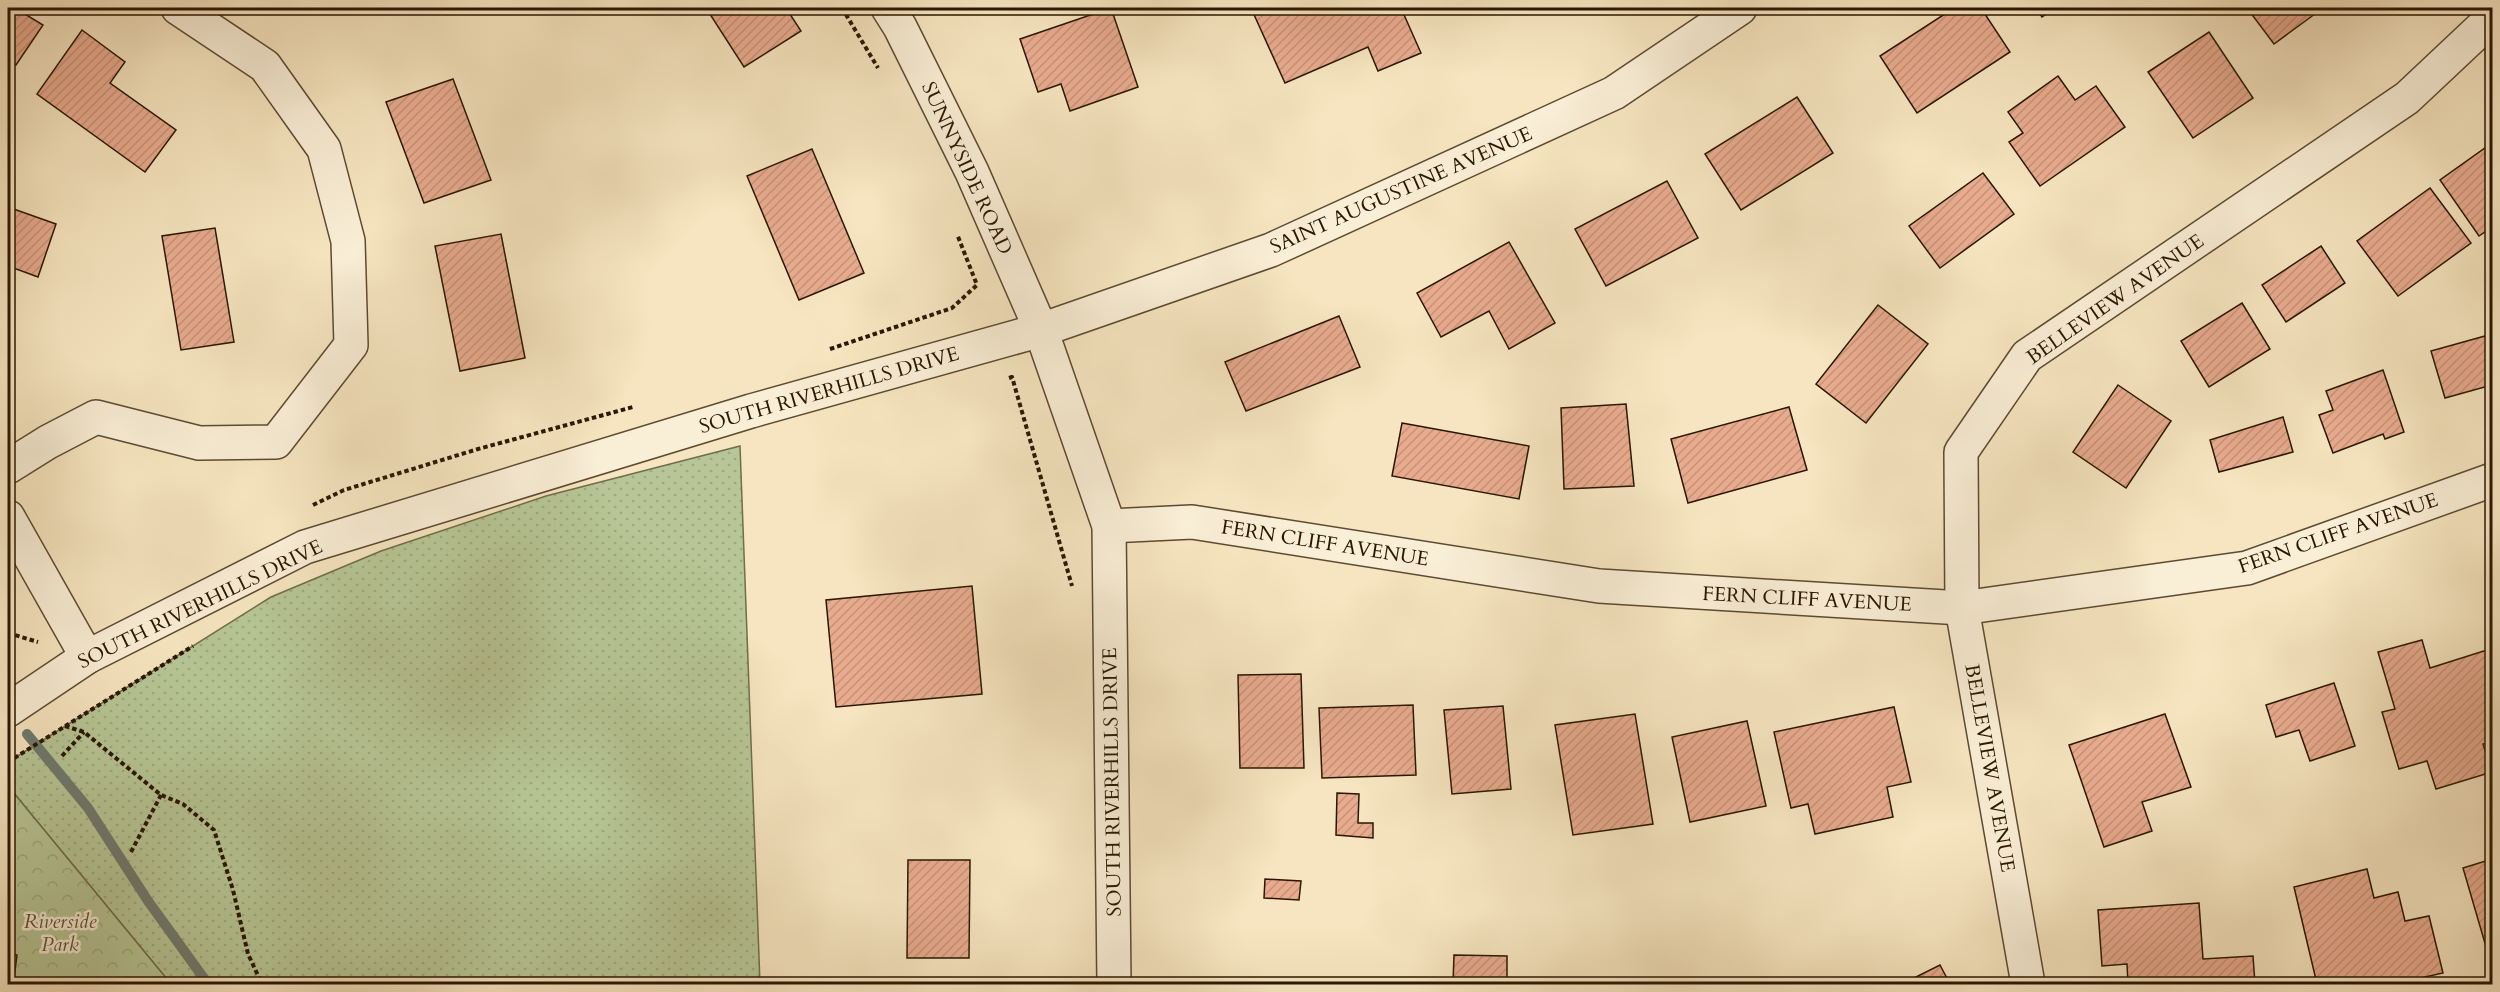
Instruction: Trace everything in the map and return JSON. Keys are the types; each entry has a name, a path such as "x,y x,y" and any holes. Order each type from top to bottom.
{"street":[{"path":"8,467 48,442 96,417 199,443 276,442 351,345 348,241 324,149 265,66 178,8"},
{"name":"SUNNYSIDE ROAD","path":"888,8 900,27 972,172 1041,330"},
{"name":"SAINT AUGUSTINE AVENUE","path":"1041,330 1271,250 1604,98 1740,8"},
{"name":"BELLEVIEW AVENUE","path":"2028,984 1962,608 1961,452 2027,356 2407,98 2493,18"},
{"name":"SOUTH RIVERHILLS DRIVE","path":"8,710 87,657 305,548 751,411 1041,330 1109,526 1114,984"},
{"name":"FERN CLIFF AVENUE","path":"1109,526 1192,522 1599,586 1962,608 2247,568 2493,480"},
{"path":"8,517 87,657"}],"path":[{"path":"842,8 878,69"},
{"path":"820,352 952,308 977,285 956,229"},
{"path":"1001,380 1012,377 1072,587"},
{"path":"303,510 344,490 478,449 639,405"},
{"path":"33,633 37,642 33,651"},
{"path":"8,762 202,640"},
{"path":"65,726 84,732 161,795 183,804 214,830 233,890 248,954 262,984"},
{"path":"62,756 84,732"},
{"path":"131,852 161,795"}],"green space":[{"path":"740,446 760,984 171,984 8,786 8,762 271,597 381,551 546,496"},
{"name":"Riverside Park","path":"8,786 171,984 8,984"}],"building":[{"path":"8,8 15,8 43,25 16,65 8,60"},
{"path":"706,8 786,8 801,31 744,67"},
{"path":"1111,8 1138,87 1070,111 1061,84 1038,92 1020,39"},
{"path":"1251,8 1401,8 1421,53 1378,71 1368,47 1285,83"},
{"path":"1954,8 1981,8 2010,52 1917,113 1880,56"},
{"path":"2036,8 2055,8 2042,17"},
{"path":"2247,8 2323,8 2274,44"},
{"path":"82,30 125,62 110,83 176,130 145,172 37,94"},
{"path":"2209,32 2253,98 2193,138 2148,72"},
{"path":"2058,76 2075,100 2096,86 2125,127 2040,186 2009,142 2023,133 2008,112"},
{"path":"453,79 491,180 424,203 386,102"},
{"path":"1797,97 1833,153 1741,210 1705,154"},
{"path":"2492,143 2492,227 2479,236 2440,180"},
{"path":"812,149 864,273 799,300 747,176"},
{"path":"1983,173 2014,214 1940,268 1909,226"},
{"path":"1667,181 1698,238 1606,286 1575,229"},
{"path":"2430,188 2471,243 2398,296 2357,241"},
{"path":"8,207 56,224 38,277 8,266"},
{"path":"215,228 234,342 181,350 162,236"},
{"path":"501,234 525,358 460,371 435,246"},
{"path":"1509,242 1555,323 1509,349 1489,311 1441,337 1417,293"},
{"path":"2321,246 2345,283 2286,322 2262,285"},
{"path":"2242,303 2270,349 2209,387 2181,341"},
{"path":"1878,305 1928,344 1866,423 1816,384"},
{"path":"1339,316 1360,367 1246,411 1225,362"},
{"path":"2485,336 2492,362 2492,385 2445,398 2431,351"},
{"path":"2383,370 2404,432 2385,439 2383,434 2333,453 2319,415 2333,410 2326,391"},
{"path":"2118,385 2171,421 2126,488 2073,452"},
{"path":"1626,404 1634,486 1564,489 1561,408"},
{"path":"1789,407 1807,470 1688,503 1671,439"},
{"path":"2283,417 2293,452 2219,472 2210,440"},
{"path":"1402,423 1529,446 1519,499 1392,476"},
{"path":"972,586 982,694 836,707 826,600"},
{"path":"2422,640 2430,668 2487,650 2492,670 2492,742 2483,744 2492,772 2436,789 2427,761 2399,769 2382,712 2395,709 2378,652"},
{"path":"1301,674 1304,768 1240,768 1238,675"},
{"path":"2334,683 2355,746 2310,761 2299,730 2276,737 2266,705"},
{"path":"1413,705 1416,775 1322,778 1319,708"},
{"path":"1503,706 1511,789 1452,794 1444,710"},
{"path":"1894,707 1911,782 1887,787 1893,817 1815,834 1808,804 1791,808 1774,732"},
{"path":"1635,714 1653,824 1573,835 1555,725"},
{"path":"2165,714 2191,787 2142,802 2152,831 2104,847 2069,745"},
{"path":"1747,721 1766,806 1690,822 1672,737"},
{"path":"1337,793 1359,794 1358,823 1373,823 1373,838 1336,835"},
{"path":"2492,859 2492,956 2489,957 2463,868"},
{"path":"908,860 970,860 969,958 907,958"},
{"path":"2367,869 2374,898 2398,892 2405,921 2429,916 2443,973 2394,984 2317,984 2294,887"},
{"path":"1265,879 1301,881 1299,900 1264,898"},
{"path":"2199,903 2203,959 2253,956 2255,984 2128,984 2127,964 2102,966 2098,910"},
{"path":"8,953 17,955 14,979 8,978"},
{"path":"1454,955 1507,956 1507,984 1453,984"},
{"path":"1940,965 1950,984 1902,984"}],"waterway":[{"path":"27,734 88,808 148,901 208,984"}]}
